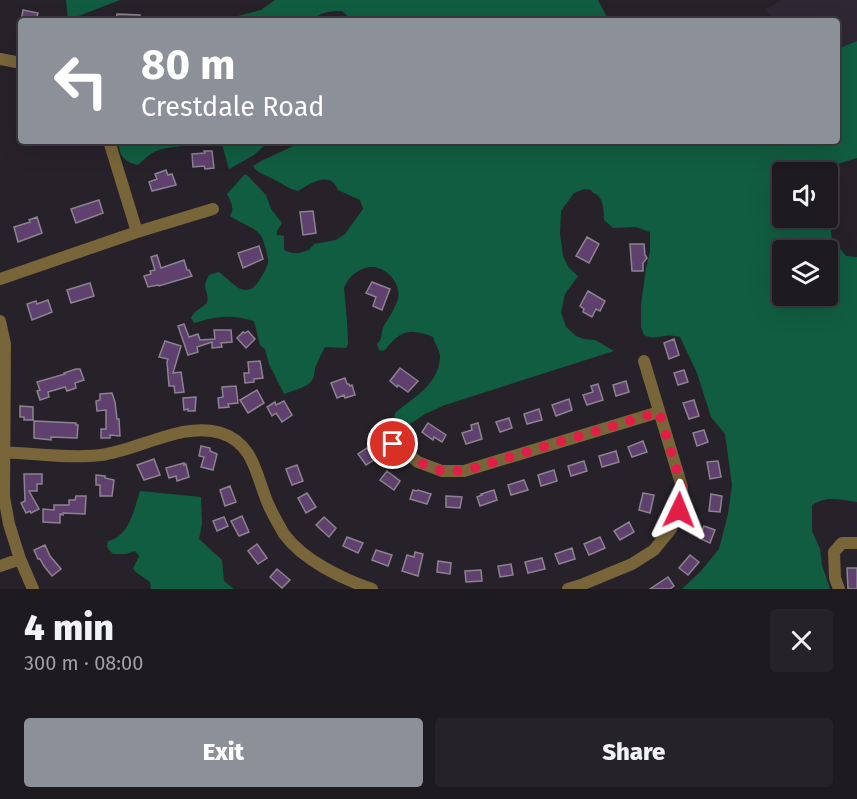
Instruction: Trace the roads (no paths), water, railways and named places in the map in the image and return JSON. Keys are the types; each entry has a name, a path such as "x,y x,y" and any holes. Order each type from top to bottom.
{"street":[{"path":"0,59 18,62"},
{"path":"110,144 136,232"},
{"path":"0,279 136,232 213,209"},
{"path":"0,321 5,344 2,452 4,497 9,524 20,559 33,589"},
{"path":"568,589 632,564 654,550 671,529 679,510 682,487 644,362"},
{"path":"393,444 418,462 442,471 464,471 659,412"},
{"path":"2,452 97,455 118,452 191,430 207,429 222,433 237,440 247,451 269,507 285,535 303,553 331,572 372,589"},
{"path":"838,589 835,578 834,552 842,543 857,543"},
{"path":"0,566 20,559"}]}
